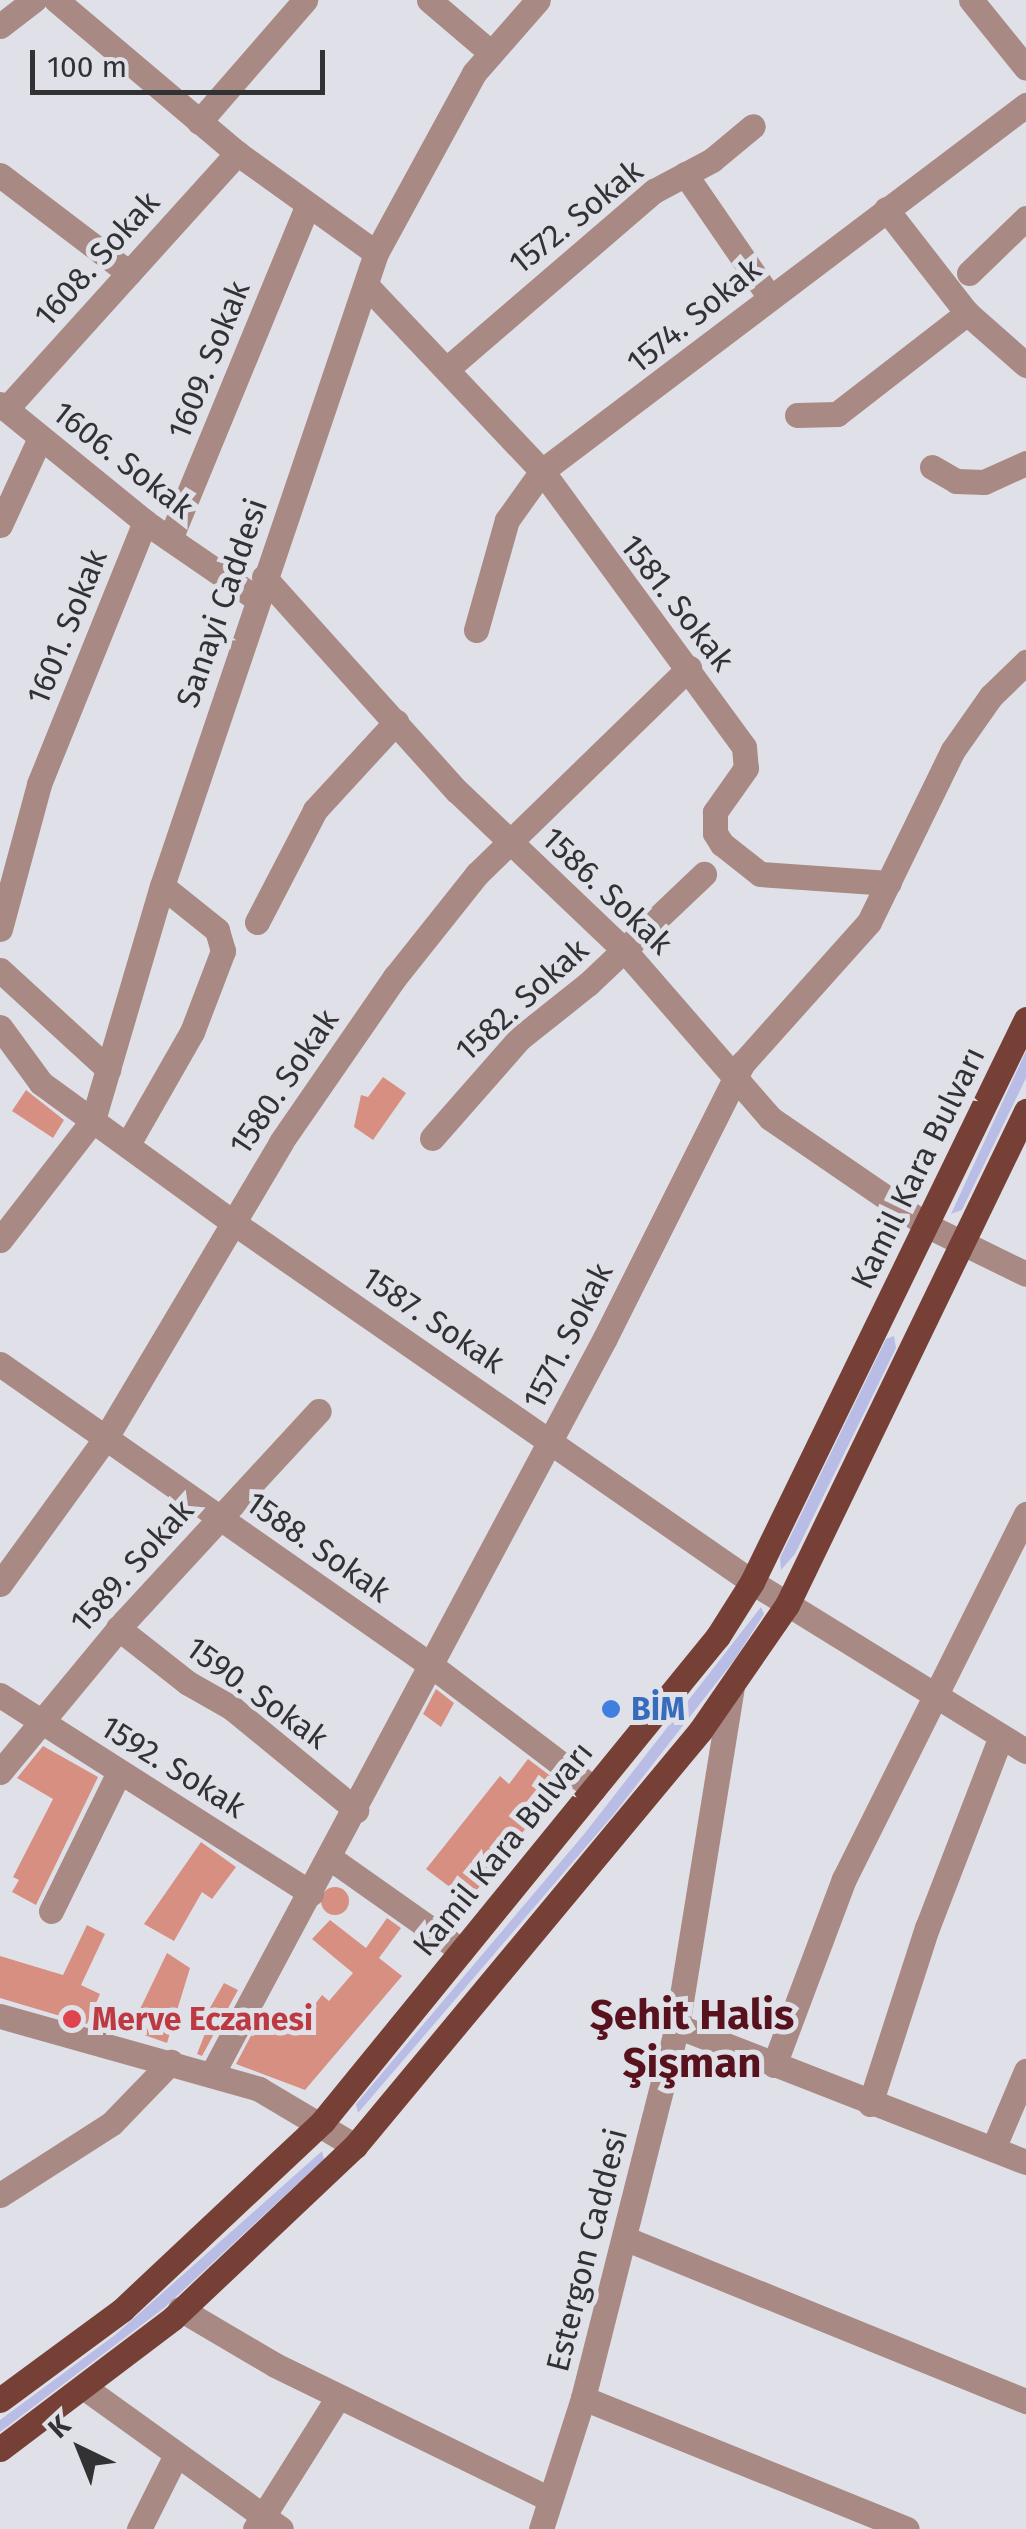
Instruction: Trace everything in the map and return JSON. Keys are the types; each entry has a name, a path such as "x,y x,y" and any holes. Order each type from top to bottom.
{"main road":[{"name":"Kamil Kara Bulvarı","path":"0,2400 122,2310 323,2121 718,1636 752,1582 1026,1019"},
{"path":"0,2449 85,2388 180,2309 356,2146 732,1688 787,1605 1026,1111"}],"street":[{"path":"0,26 34,0"},
{"path":"56,0 237,153 376,254"},
{"path":"199,122 305,0"},
{"path":"429,0 489,50"},
{"name":"Sanayi Caddesi","path":"0,1240 93,1120 162,886 376,254 489,50 538,0"},
{"path":"970,0 1026,68"},
{"name":"1574. Sokak","path":"476,630 507,520 542,471 613,423 769,296 1026,106"},
{"name":"1572. Sokak","path":"448,368 654,191 753,126"},
{"name":"1608. Sokak","path":"3,406 237,153"},
{"path":"685,174 769,296"},
{"path":"0,175 128,274"},
{"name":"1609. Sokak","path":"170,539 307,206"},
{"path":"886,209 967,313 1026,365"},
{"path":"969,274 1026,218"},
{"name":"1581. Sokak","path":"366,285 542,471 596,553 689,668 749,758 714,812 714,833 722,844"},
{"path":"797,416 837,414 967,313"},
{"name":"1606. Sokak","path":"3,406 145,522 260,588"},
{"path":"0,526 40,438"},
{"path":"932,467 956,482 984,482 1026,464"},
{"name":"1601. Sokak","path":"0,929 38,784 145,522"},
{"name":"1586. Sokak","path":"260,588 396,722 509,842 625,951 734,1082 770,1118 926,1225 1026,1274"},
{"name":"1571. Sokak","path":"212,2074 551,1440 734,1082 754,1049 869,922 953,750 991,696 1026,662"},
{"name":"1580. Sokak","path":"0,1584 105,1439 234,1222 369,1013 509,842 689,668"},
{"path":"258,922 315,810 396,722"},
{"path":"722,844 750,870"},
{"name":"1582. Sokak","path":"432,1138 510,1048 625,951 704,874 722,844"},
{"path":"704,874 750,870 889,883"},
{"path":"128,1144 192,1032 224,951 217,930 162,886"},
{"path":"0,970 108,1069"},
{"name":"1587. Sokak","path":"0,1028 29,1072 234,1222 752,1582 1000,1739 1026,1751"},
{"name":"1588. Sokak","path":"0,1364 432,1666 594,1789"},
{"name":"1589. Sokak","path":"0,1772 118,1628 320,1411"},
{"path":"774,2065 844,1879 1026,1514"},
{"name":"1590. Sokak","path":"118,1628 188,1684 232,1708 356,1810"},
{"name":"Estergon Caddesi","path":"541,2529 583,2398 677,2026 732,1688"},
{"name":"1592. Sokak","path":"0,1695 311,1892"},
{"path":"870,2104 927,1928 1000,1739"},
{"path":"51,1911 119,1772"},
{"path":"330,1858 462,1950"},
{"path":"0,2016 212,2074 323,2121 356,2146"},
{"path":"677,2026 1026,2162"},
{"path":"0,2195 112,2123 171,2062"},
{"path":"993,2149 1026,2071"},
{"path":"624,2238 1026,2401"},
{"path":"180,2309 338,2397 550,2499"},
{"path":"85,2388 266,2525 338,2397"},
{"path":"583,2398 907,2529"},
{"path":"139,2529 176,2457"}],"shaded area":[{"path":"1026,1051 1026,1078 962,1210 951,1214"},
{"path":"894,1336 896,1348 795,1554 781,1570 780,1558 886,1339"},
{"path":"761,1607 764,1614 735,1659 614,1814 358,2113 356,2104 585,1833"},
{"path":"322,2151 324,2159 164,2308 0,2432 0,2420 115,2335"}],"building":[{"path":"383,1077 406,1093 373,1140 354,1127 361,1095 368,1097"},
{"path":"26,1090 64,1120 53,1138 12,1111"},
{"path":"436,1689 454,1703 441,1727 423,1714"},
{"path":"43,1746 98,1777 36,1905 12,1892 19,1880 13,1877 53,1799 17,1778"},
{"path":"528,1759 561,1784 468,1901 426,1869 500,1776 509,1784"},
{"path":"201,1842 236,1867 212,1899 202,1892 174,1941 144,1924"},
{"path":"335,1887 345,1891 349,1901 345,1911 335,1915 325,1911 321,1901 325,1891"},
{"path":"387,1918 401,1928 379,1958 402,1976 305,2090 236,2064 263,2013 295,2031 322,1995 329,2001 353,1973 312,1939 330,1920 366,1948"},
{"path":"87,1925 105,1934 81,1985 100,1994 87,2024 0,1998 0,1956 63,1975"},
{"path":"167,1953 190,1968 167,2043 130,2030"},
{"path":"224,1983 238,1990 202,2056 197,2054 211,2018 206,2015"}],"place":[{"name":"BİM","path":"611,1709"},
{"name":"Merve Eczanesi","path":"72,2019"}],"district":[{"name":"Şehit Halis Şişman","path":"692,2039"}]}
